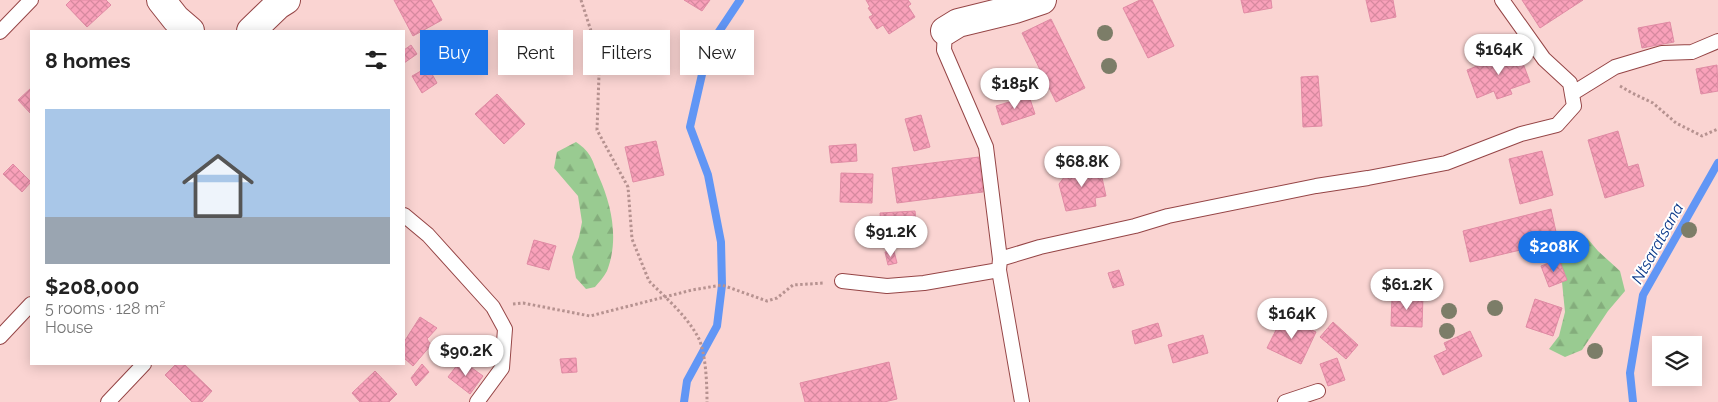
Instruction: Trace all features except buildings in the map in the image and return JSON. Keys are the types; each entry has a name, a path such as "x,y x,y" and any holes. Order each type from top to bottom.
{"street":[{"path":"161,0 176,19 189,30"},
{"path":"252,30 278,5 286,0"},
{"path":"945,31 958,23 1015,9 1042,0"}],"lane":[{"path":"0,32 30,0"},
{"path":"842,281 886,286 924,283 999,264 1040,247 1136,226 1168,216 1316,186 1446,163 1521,134 1558,125 1574,106 1570,83 1544,59 1502,0"},
{"path":"945,31 944,50 986,147 999,264 1022,402"},
{"path":"1573,93 1615,67 1662,53 1692,52 1718,41"},
{"path":"405,216 428,235 493,307 505,329 502,368 477,402"},
{"path":"0,337 30,305"},
{"path":"108,402 143,365"},
{"path":"1285,402 1318,391"}],"path":[{"path":"580,0 592,34 599,75 597,130 628,187 632,239 646,275 682,314 699,338 708,380 707,402"},
{"path":"1604,74 1632,93 1653,103 1676,123 1702,136 1718,129"},
{"path":"493,307 523,303 590,316 692,290 722,285 766,301 777,298 793,284 842,281"}],"green space":[{"path":"576,142 588,153 593,161 604,188 610,211 613,235 611,259 607,271 595,287 586,289 576,278 572,257 582,222 578,196 554,168 557,152"},
{"path":"1578,236 1587,238 1620,271 1625,291 1608,311 1582,350 1565,357 1549,349 1559,336 1565,312 1560,262 1570,244"}],"waterway":[{"path":"684,402 687,381 717,326 722,285 721,242 708,175 690,127 708,48 740,0"},
{"name":"Ntsaratsana","path":"1633,402 1630,373 1643,295 1718,163"}]}
